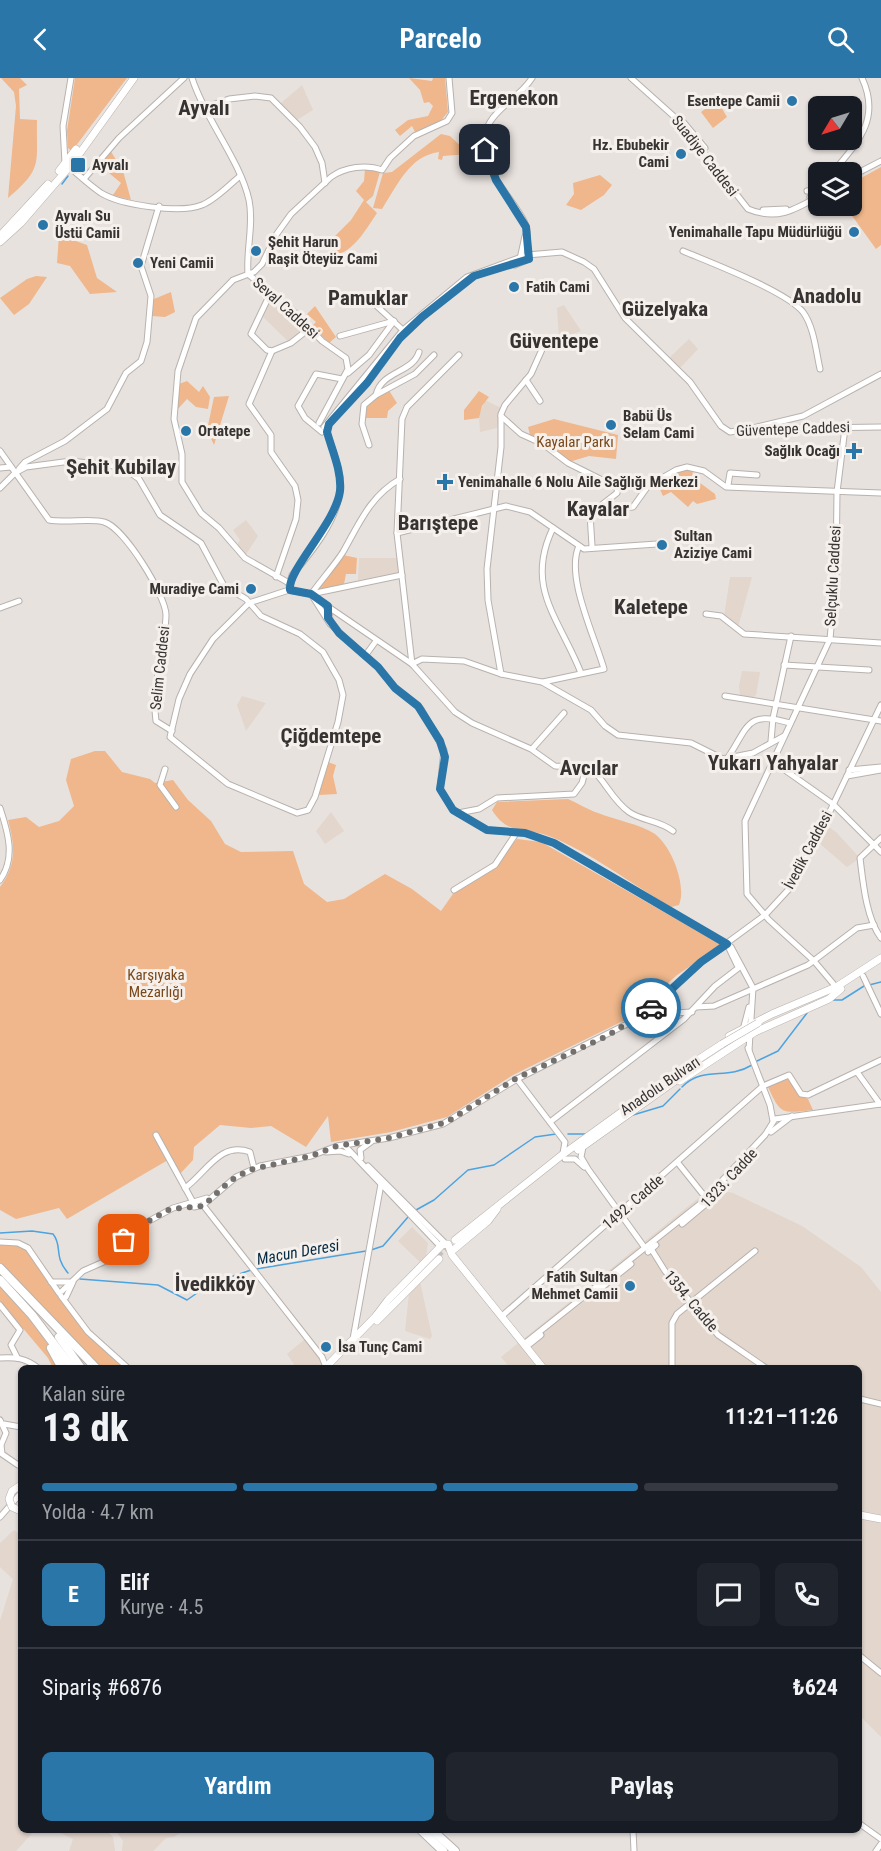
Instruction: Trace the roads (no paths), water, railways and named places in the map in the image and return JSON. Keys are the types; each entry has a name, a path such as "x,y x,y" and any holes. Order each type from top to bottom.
{"highway":[{"path":"0,1269 42,1314 79,1365"},
{"path":"0,1269 93,1365"},
{"path":"0,1281 35,1324 60,1365"},
{"path":"0,1281 32,1315 70,1365"},
{"path":"424,1833 442,1851"},
{"path":"435,1833 455,1851"}],"main road":[{"path":"0,236 69,162 74,152 132,78"},
{"path":"0,242 21,223 132,78"},
{"name":"Anadolu Bulvarı","path":"582,1144 672,1077 756,1025 863,976 881,960"},
{"name":"Anadolu Bulvarı","path":"839,988 881,960"},
{"path":"661,1090 747,1037 829,999 839,988"},
{"path":"672,1077 743,1028 756,1025"},
{"name":"Anadolu Bulvarı","path":"446,1249 501,1202 722,1046"},
{"name":"Anadolu Bulvarı","path":"446,1249 563,1157"},
{"path":"446,1249 541,1365"},
{"path":"330,1365 446,1249"},
{"path":"446,1249 524,1344 535,1365"},
{"path":"330,1365 377,1318"},
{"path":"18,1490 12,1491 9,1499 12,1507 18,1510"},
{"path":"862,1513 881,1517"}],"street":[{"path":"59,171 73,78"},
{"path":"82,178 118,136 177,78"},
{"path":"82,178 119,138 184,78"},
{"name":"Seval Caddesi","path":"194,78 204,108 245,190 251,225 247,248 248,274 346,358 348,363 344,377"},
{"path":"448,78 452,113 447,121 414,136 390,158 382,170 367,166 342,171 325,183 291,214 276,235 262,264 248,274 233,280 193,321 178,371 174,423 182,454 182,482 198,509 245,558 289,586 311,594 326,610 339,633 378,667 395,688 418,706 440,741 445,757 440,789 448,806 487,830 517,832 554,843 732,946 740,967 753,988 751,1004 743,1028 777,1123"},
{"path":"520,260 525,231 481,144 493,114 519,94 530,78"},
{"name":"Suadiye Caddesi","path":"631,78 678,120 748,209 766,214 782,214 808,199"},
{"name":"Suadiye Caddesi","path":"636,78 687,124 749,205 767,211 783,211 808,198"},
{"path":"841,162 860,139 870,119 870,98 862,78"},
{"path":"204,108 229,99 255,96 271,98 315,147 322,163 325,183"},
{"path":"485,130 485,150 491,170 526,227 528,257"},
{"path":"64,148 69,152 74,152"},
{"path":"64,148 69,162 82,178 110,197 157,210 170,207 201,206 239,176"},
{"path":"862,173 881,163"},
{"path":"230,183 235,167"},
{"path":"230,183 238,183 245,190"},
{"path":"0,488 15,470 29,464 65,441 107,409 126,373 141,361 147,342 151,299 141,266 157,210"},
{"path":"528,246 530,251 536,254"},
{"path":"683,251 759,285 802,311 810,326 820,369"},
{"name":"Güventepe Caddesi","path":"536,254 561,252 583,261 594,269 625,318 690,382 721,426 730,432 748,429 881,427"},
{"path":"323,429 367,383 404,331 474,276 536,254"},
{"path":"271,292 251,334 267,350 272,351 291,343 310,328"},
{"path":"368,298 404,331"},
{"path":"340,336 394,321"},
{"path":"172,731 179,699 190,674 213,639 249,603 289,586 334,511 340,491 331,446 323,429 323,412 344,377 369,356 394,321"},
{"path":"304,333 310,328"},
{"path":"501,674 488,600 487,569 501,447 501,416 505,405 526,380 544,345"},
{"path":"272,351 249,404 271,435 272,455 295,486 298,500 296,519 276,577"},
{"path":"376,395 382,381 412,363 419,352"},
{"path":"369,445 362,424 364,405 376,395 416,374 434,355"},
{"path":"412,664 397,533 402,418 407,407 459,355"},
{"path":"323,429 310,422 298,406 316,374 344,377"},
{"path":"748,429 803,416 881,374"},
{"path":"526,380 540,401"},
{"path":"501,416 521,434 544,445 573,466 618,486 648,486"},
{"name":"Selçuklu Caddesi","path":"839,988 765,915 747,894 744,836 745,821 830,639 836,574 837,492 844,428"},
{"path":"0,451 15,470"},
{"path":"29,464 71,460 105,463 134,474 160,515 201,543 224,586 249,603"},
{"path":"592,512 633,507 648,486 676,470 687,467 704,471 727,486 881,494"},
{"path":"0,468 15,470"},
{"name":"Selim Caddesi","path":"15,470 49,520 105,522 122,533 134,549 166,612 155,692 156,721 172,731 170,737 228,784 297,813 305,812 310,807 338,722 342,690 322,652 300,634 261,616 249,603"},
{"path":"727,486 730,473 757,475"},
{"path":"311,594 343,552 358,521 373,501 388,486 400,479"},
{"path":"592,546 589,522 592,512 617,493 618,486"},
{"path":"397,533 459,519 493,507 516,507 530,512 585,549 592,546 657,544"},
{"path":"553,528 542,559 543,593 581,673"},
{"path":"543,682 604,669 577,580 575,559 579,546"},
{"path":"311,594 402,575"},
{"path":"0,608 19,601"},
{"path":"326,610 412,664 455,712 472,723 532,749 555,766 594,770 627,811 659,822 673,831"},
{"path":"706,614 721,616 744,634 881,643"},
{"path":"771,741 772,718 791,636"},
{"path":"365,656 376,641"},
{"path":"412,664 422,659 464,661 501,674 543,682 591,710 605,726 618,735 691,742 712,756 727,759 753,753 771,741 784,736"},
{"path":"784,665 816,665 868,670"},
{"path":"435,699 440,694"},
{"path":"725,696 881,721"},
{"name":"İvedik Caddesi","path":"650,1007 664,992 666,993 679,981 680,976 688,969 727,944 765,915 798,876 881,705"},
{"path":"532,749 564,713"},
{"path":"727,759 753,720 765,716 790,723"},
{"path":"772,761 833,804 881,852"},
{"path":"853,764 857,770"},
{"path":"458,813 479,809 497,798 574,794 582,783 586,768"},
{"path":"848,773 881,768"},
{"path":"848,773 881,768"},
{"path":"165,769 160,785 176,807"},
{"path":"0,808 8,831 9,853 6,872 0,880"},
{"path":"454,890 495,865 517,832"},
{"path":"881,838 860,858 874,925 881,938"},
{"path":"173,1208 203,1204 236,1177 254,1168 443,1124 518,1078 599,1040 600,1036 627,1023 650,1007 654,1014 694,1010 714,1005 814,961 857,928 874,925"},
{"path":"551,1121 694,1010 716,986 740,967"},
{"path":"863,976 881,1014"},
{"path":"747,1037 756,1025 751,1004"},
{"path":"735,1044 741,1044 749,1050"},
{"path":"763,1086 789,1075 801,1094 809,1095 881,1060"},
{"path":"648,1251 701,1206 777,1123 794,1116 879,1106 857,1072"},
{"path":"518,1078 561,1134 570,1142 582,1144"},
{"name":"1492. Cadde","path":"502,1316 763,1086"},
{"path":"561,1134 565,1142 563,1157 578,1160 588,1169"},
{"path":"156,1135 194,1205"},
{"path":"359,1159 360,1150 375,1140"},
{"name":"1354. Cadde","path":"582,1144 582,1159 588,1169 648,1251 718,1335 762,1365"},
{"path":"347,1145 381,1185 446,1249"},
{"path":"185,1188 217,1156 232,1148 250,1152 254,1168"},
{"path":"316,1154 345,1152 359,1159 416,1219"},
{"path":"678,1162 710,1197"},
{"path":"353,1341 381,1185"},
{"path":"63,1293 83,1270 108,1260 134,1230 188,1202 189,1196"},
{"path":"203,1204 327,1365"},
{"name":"1323. Cadde","path":"524,1344 617,1272 648,1251 701,1206"},
{"path":"0,1242 18,1243 28,1248 51,1282 63,1293 88,1332 125,1365"},
{"path":"648,1251 658,1242"},
{"path":"672,1365 673,1321 690,1302 755,1251"},
{"path":"51,1282 66,1284 73,1280"},
{"path":"0,1305 20,1330 11,1345 17,1357"},
{"path":"1,1357 17,1357 35,1365"},
{"path":"862,1399 881,1404"},
{"path":"2,1422 18,1426"},
{"path":"2,1422 6,1433 1,1445 5,1458 18,1465"},
{"path":"0,1510 18,1492"},
{"path":"0,1517 18,1493"},
{"path":"862,1658 881,1673"},
{"path":"862,1825 881,1839"},
{"path":"633,1833 634,1851"},
{"path":"876,1851 881,1844"}],"waterway":[{"path":"62,184 68,176"},
{"name":"Macun Deresi","path":"869,985 881,982"},
{"name":"Macun Deresi","path":"831,1000 842,1000 864,986"},
{"name":"Macun Deresi","path":"755,1062 778,1051 807,1013"},
{"name":"Macun Deresi","path":"682,1087 690,1080 699,1077 742,1070 752,1065"},
{"name":"Macun Deresi","path":"633,1115 663,1106 680,1089"},
{"name":"Macun Deresi","path":"416,1210 434,1200 468,1170 494,1165 535,1137 556,1134"},
{"name":"Macun Deresi","path":"568,1134 585,1134"},
{"name":"Macun Deresi","path":"371,1250 383,1246 408,1217"},
{"name":"Macun Deresi","path":"0,1233 32,1231 53,1234 63,1267 68,1273"},
{"name":"Macun Deresi","path":"256,1269 366,1251"},
{"name":"Macun Deresi","path":"80,1279 158,1285 187,1300 210,1284 251,1270"}],"tunnel":[{"path":"436,1256 451,1243"}],"place":[{"name":"Esentepe Camii","path":"792,101"},
{"name":"Hz. Ebubekir Cami","path":"681,154"},
{"name":"Ayvalı","path":"78,165"},
{"name":"Ayvalı Su Üstü Camii","path":"43,225"},
{"name":"Yenimahalle Tapu Müdürlüğü","path":"854,232"},
{"name":"Şehit Harun Raşit Öteyüz Cami","path":"256,251"},
{"name":"Yeni Camii","path":"138,263"},
{"name":"Fatih Cami","path":"514,287"},
{"name":"Babü Üs Selam Cami","path":"611,425"},
{"name":"Ortatepe","path":"186,431"},
{"name":"Sağlık Ocağı","path":"854,451"},
{"name":"Yenimahalle 6 Nolu Aile Sağlığı Merkezi","path":"445,482"},
{"name":"Sultan Aziziye Cami","path":"662,545"},
{"name":"Muradiye Cami","path":"251,589"},
{"name":"Fatih Sultan Mehmet Camii","path":"630,1286"},
{"name":"İsa Tunç Cami","path":"326,1347"}],"district":[{"name":"Ergenekon","path":"514,98"},
{"name":"Ayvalı","path":"204,108"},
{"name":"Anadolu","path":"827,296"},
{"name":"Pamuklar","path":"368,298"},
{"name":"Güzelyaka","path":"665,309"},
{"name":"Güventepe","path":"554,341"},
{"name":"Şehit Kubilay","path":"121,467"},
{"name":"Kayalar","path":"598,509"},
{"name":"Barıştepe","path":"438,523"},
{"name":"Kaletepe","path":"651,607"},
{"name":"Çiğdemtepe","path":"331,736"},
{"name":"Yukarı Yahyalar","path":"773,763"},
{"name":"Avcılar","path":"589,768"},
{"name":"İvedikköy","path":"215,1284"}],"park label":[{"name":"Kayalar Parkı","path":"575,442"},
{"name":"Karşıyaka Mezarlığı","path":"156,984"}]}
